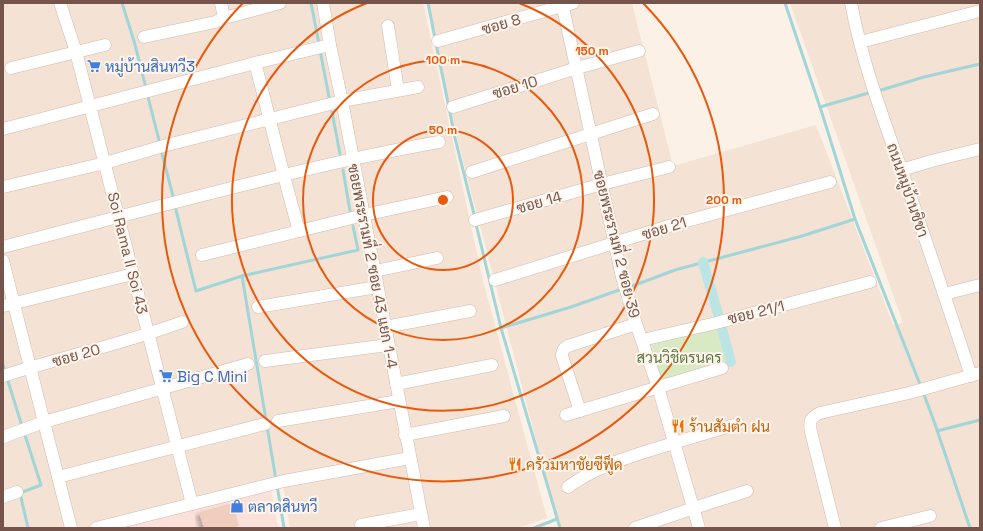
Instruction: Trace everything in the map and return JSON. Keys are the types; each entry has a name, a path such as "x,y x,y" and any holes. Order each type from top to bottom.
{"street":[{"name":"Soi Rama II Soi 43","path":"60,3 76,52 192,504"},
{"path":"220,3 224,18"},
{"path":"144,37 215,22 224,18 280,3"},
{"name":"ซอยพระรามที่ 2 ซอย 43 แยก 1-4","path":"323,3 424,528"},
{"name":"ถนนหมู่บ้านชิชา","path":"835,528 811,432 810,420 820,413 934,386 976,374 944,294 879,107 860,42 851,3"},
{"name":"ซอย 8","path":"438,41 566,4"},
{"name":"ซอยพระรามที่ 2 ซอย 39","path":"566,4 577,68 622,277 636,324 658,387 699,528"},
{"path":"860,42 980,11"},
{"path":"388,26 398,90"},
{"path":"11,68 105,44"},
{"path":"3,129 255,63 330,45"},
{"name":"ซอย 10","path":"453,106 577,68 639,51"},
{"path":"255,63 283,176 299,231"},
{"path":"3,188 342,101 418,87"},
{"path":"472,172 653,114"},
{"path":"3,246 166,204 353,159 439,142"},
{"path":"901,170 980,149"},
{"name":"ซอย 14","path":"475,220 602,184 669,167"},
{"name":"ซอย 21","path":"496,280 672,226 830,182"},
{"path":"202,255 364,215 447,197"},
{"path":"375,271 437,258"},
{"path":"3,262 8,304 30,368 71,528"},
{"path":"8,304 133,274"},
{"name":"ซอย 21/1","path":"642,340 712,324 870,282"},
{"path":"944,294 980,285"},
{"path":"258,307 378,287"},
{"path":"385,327 470,311"},
{"name":"ซอย 20","path":"8,375 149,334 182,322"},
{"path":"580,411 562,356 562,351 568,346 636,324"},
{"path":"265,361 388,345"},
{"path":"3,436 44,422 248,364"},
{"path":"396,384 492,365"},
{"path":"566,415 722,368"},
{"path":"278,421 399,401"},
{"path":"405,434 504,416"},
{"path":"58,477 265,424"},
{"path":"568,487 594,472 626,458 738,424"},
{"path":"96,528 284,481 410,458"},
{"path":"635,528 747,491"},
{"path":"3,497 17,492"},
{"path":"361,525 421,514"},
{"path":"881,528 930,516"}],"shaded area":[{"path":"3,3 423,3 482,277 547,518 518,528 290,528 283,485 129,525 130,528 3,528"},
{"path":"427,3 632,3 673,166 816,125 893,325 903,323 790,3 980,3 980,528 559,528 438,65"},
{"name":"ตลาดสินทวี","path":"271,488 278,528 130,528 129,525"}],"green space":[{"name":"สวนวิชิตรนคร","path":"719,327 729,364 662,382 652,345"}],"building":[{"path":"233,503 239,526 231,528 204,528 199,512"}],"waterway":[{"path":"122,3 134,41 146,88"},
{"path":"311,3 319,44"},
{"path":"428,3 455,138 475,218"},
{"path":"627,288 675,270 802,236 855,219 822,113 785,3"},
{"path":"320,50 329,97"},
{"path":"878,91 924,77 980,64"},
{"path":"820,107 872,92"},
{"path":"147,93 160,144"},
{"path":"332,112 340,154"},
{"path":"161,150 174,200"},
{"path":"343,170 350,211"},
{"path":"175,206 196,291 242,276 358,250 353,226"},
{"path":"855,219 921,387"},
{"path":"476,224 501,328 560,528"},
{"path":"703,262 718,314"},
{"path":"242,276 276,480"},
{"path":"501,328 571,307 622,289"},
{"path":"722,329 731,362"},
{"path":"3,365 6,373"},
{"path":"7,378 22,426"},
{"path":"923,392 970,528"},
{"path":"937,431 980,420"},
{"path":"24,432 41,485 20,493 28,528"},
{"path":"277,485 284,528"},
{"path":"534,528 557,519"}],"place":[{"name":"หมู่บ้านสินทวี3","path":"94,66"},
{"name":"Big C Mini","path":"166,376"},
{"name":"ร้านสัมตำ ฝน","path":"678,426"},
{"name":"ครัวมหาชัยซีฟู็ด","path":"515,464"},
{"name":"ตลาดสินทวี","path":"237,506"}]}
